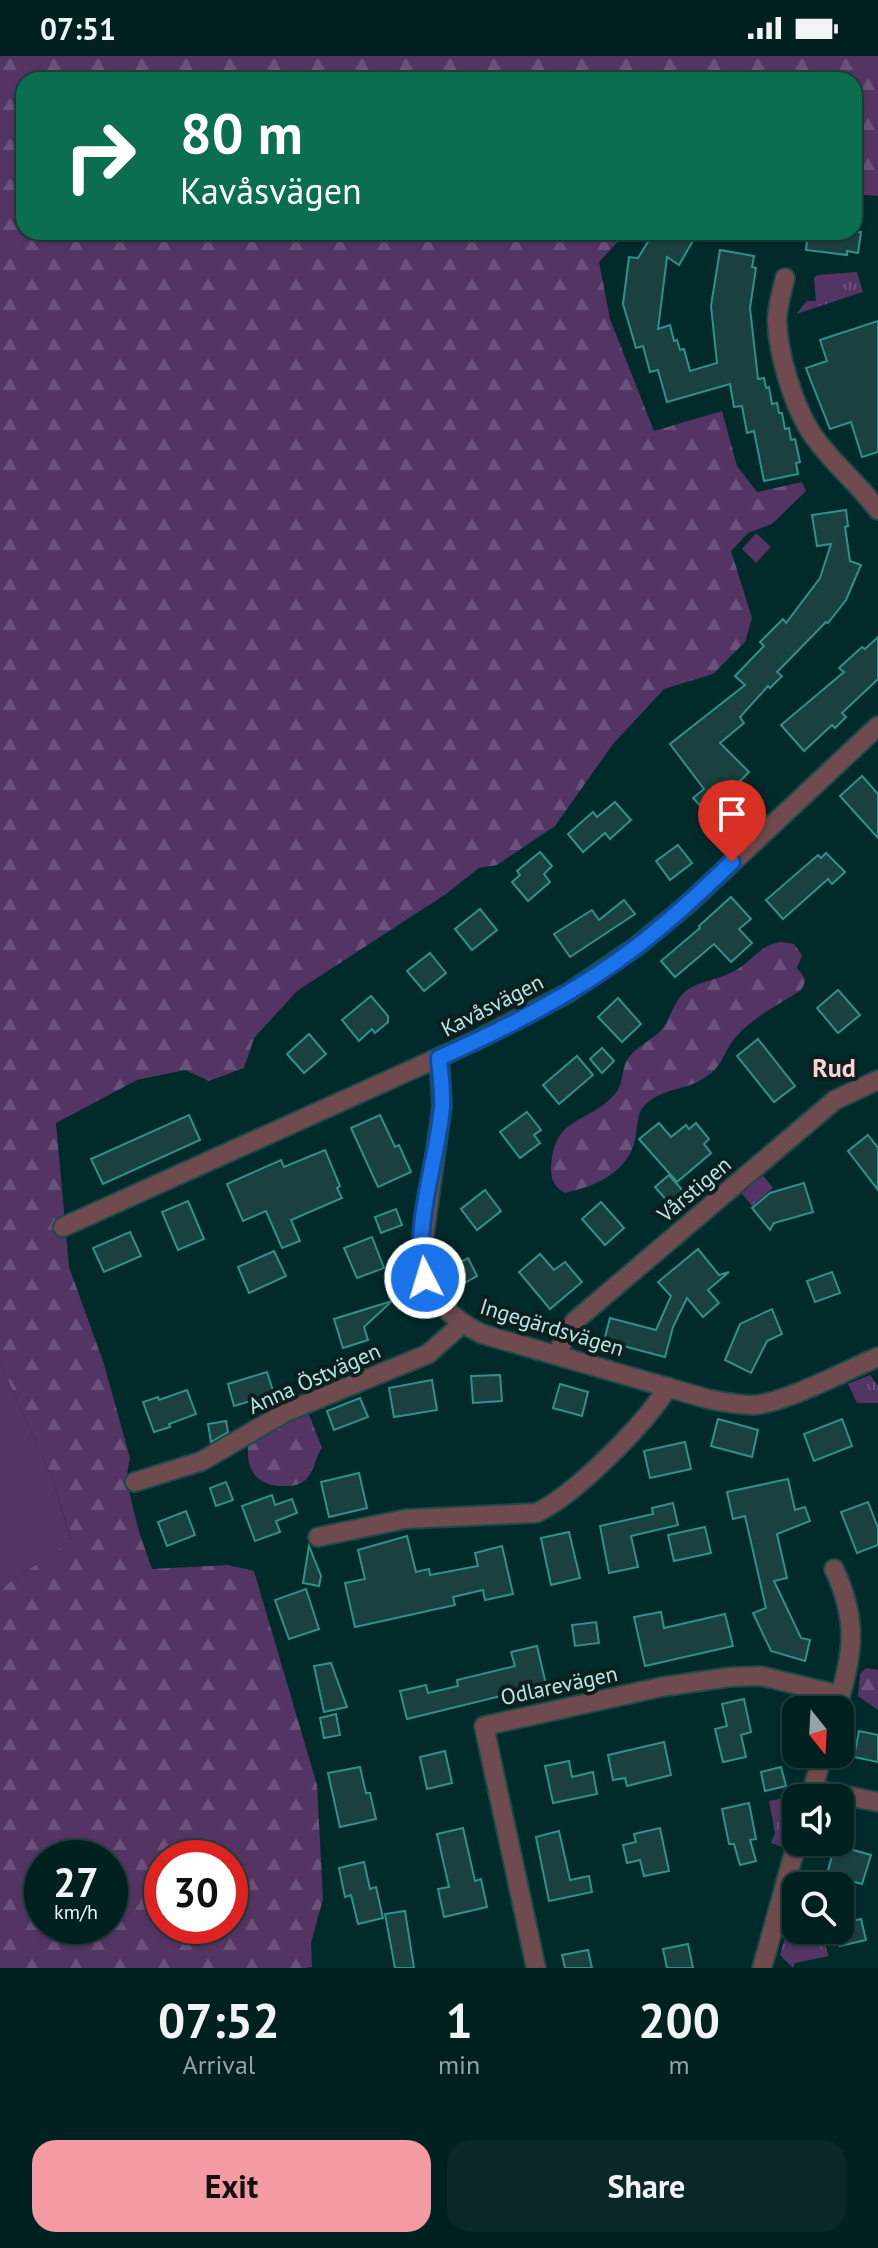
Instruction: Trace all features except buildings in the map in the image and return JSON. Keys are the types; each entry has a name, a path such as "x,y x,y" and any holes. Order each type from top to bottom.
{"street":[{"path":"785,278 777,321 782,352 799,407 811,432 878,510"},
{"name":"Kavåsvägen","path":"63,1227 439,1058 568,993 637,946 688,904 878,726"},
{"name":"Ingegärdsvägen","path":"439,1058 442,1106 421,1258 425,1278 433,1294 446,1312 462,1324 482,1334 668,1387 730,1403 753,1405 776,1400 878,1357"},
{"name":"Vårstigen","path":"558,1354 566,1333 576,1320 835,1100 878,1080"},
{"name":"Anna Östvägen","path":"135,1482 202,1461 286,1412 428,1354 462,1324"},
{"path":"318,1537 406,1519 536,1513 577,1487 657,1405 668,1387"},
{"path":"834,1569 845,1594 853,1632 839,1696"},
{"name":"Odlarevägen","path":"536,1968 484,1726 661,1687 730,1677 761,1676 820,1696"},
{"path":"854,1799 878,1802"},
{"path":"762,1968 793,1856"}],"green space":[{"path":"0,56 878,56 878,196 862,195 862,72 16,72 16,240 620,240 599,262 610,319 654,431 722,411 737,466 757,492 802,482 806,491 772,524 748,533 731,551 752,618 745,642 713,674 664,689 613,744 555,826 497,865 479,868 446,894 297,991 254,1038 244,1068 209,1081 185,1070 137,1080 56,1123 69,1267 104,1364 130,1458 126,1479 152,1569 228,1565 254,1571 317,1785 323,1899 311,1943 312,1967 0,1968 0,1589 71,1540 53,1480 0,1363"},
{"path":"857,272 863,292 796,314 807,301 816,301 814,278 817,275"},
{"path":"756,533 771,547 756,563 742,549"},
{"path":"781,942 794,944 802,955 797,968 804,979 800,991 749,1024 709,1075 694,1084 661,1094 647,1103 640,1113 631,1151 618,1169 599,1182 577,1190 565,1193 559,1188 553,1180 551,1169 558,1139 573,1123 615,1094 627,1060 663,1028 681,996 695,985 736,970 762,950"},
{"path":"761,1173 773,1188 752,1206 739,1190"},
{"path":"0,1363 53,1480 71,1541 0,1589"},
{"path":"870,1375 878,1386 878,1403 857,1403 848,1384"},
{"path":"308,1412 322,1448 310,1474 303,1482 291,1486 276,1486 261,1480 249,1463 248,1446 262,1431"},
{"path":"866,1668 878,1670 878,1710 858,1696 860,1674"},
{"path":"782,1798 782,1847 771,1843 775,1833 769,1801"},
{"path":"783,1944 825,1944 829,1956 795,1963 793,1968 780,1955"}],"district":[{"name":"Rud","path":"834,1068"}],"route":[{"path":"425,1278 421,1258 422,1234 442,1106 439,1058 555,1000 605,969 688,904 732,862"}]}
